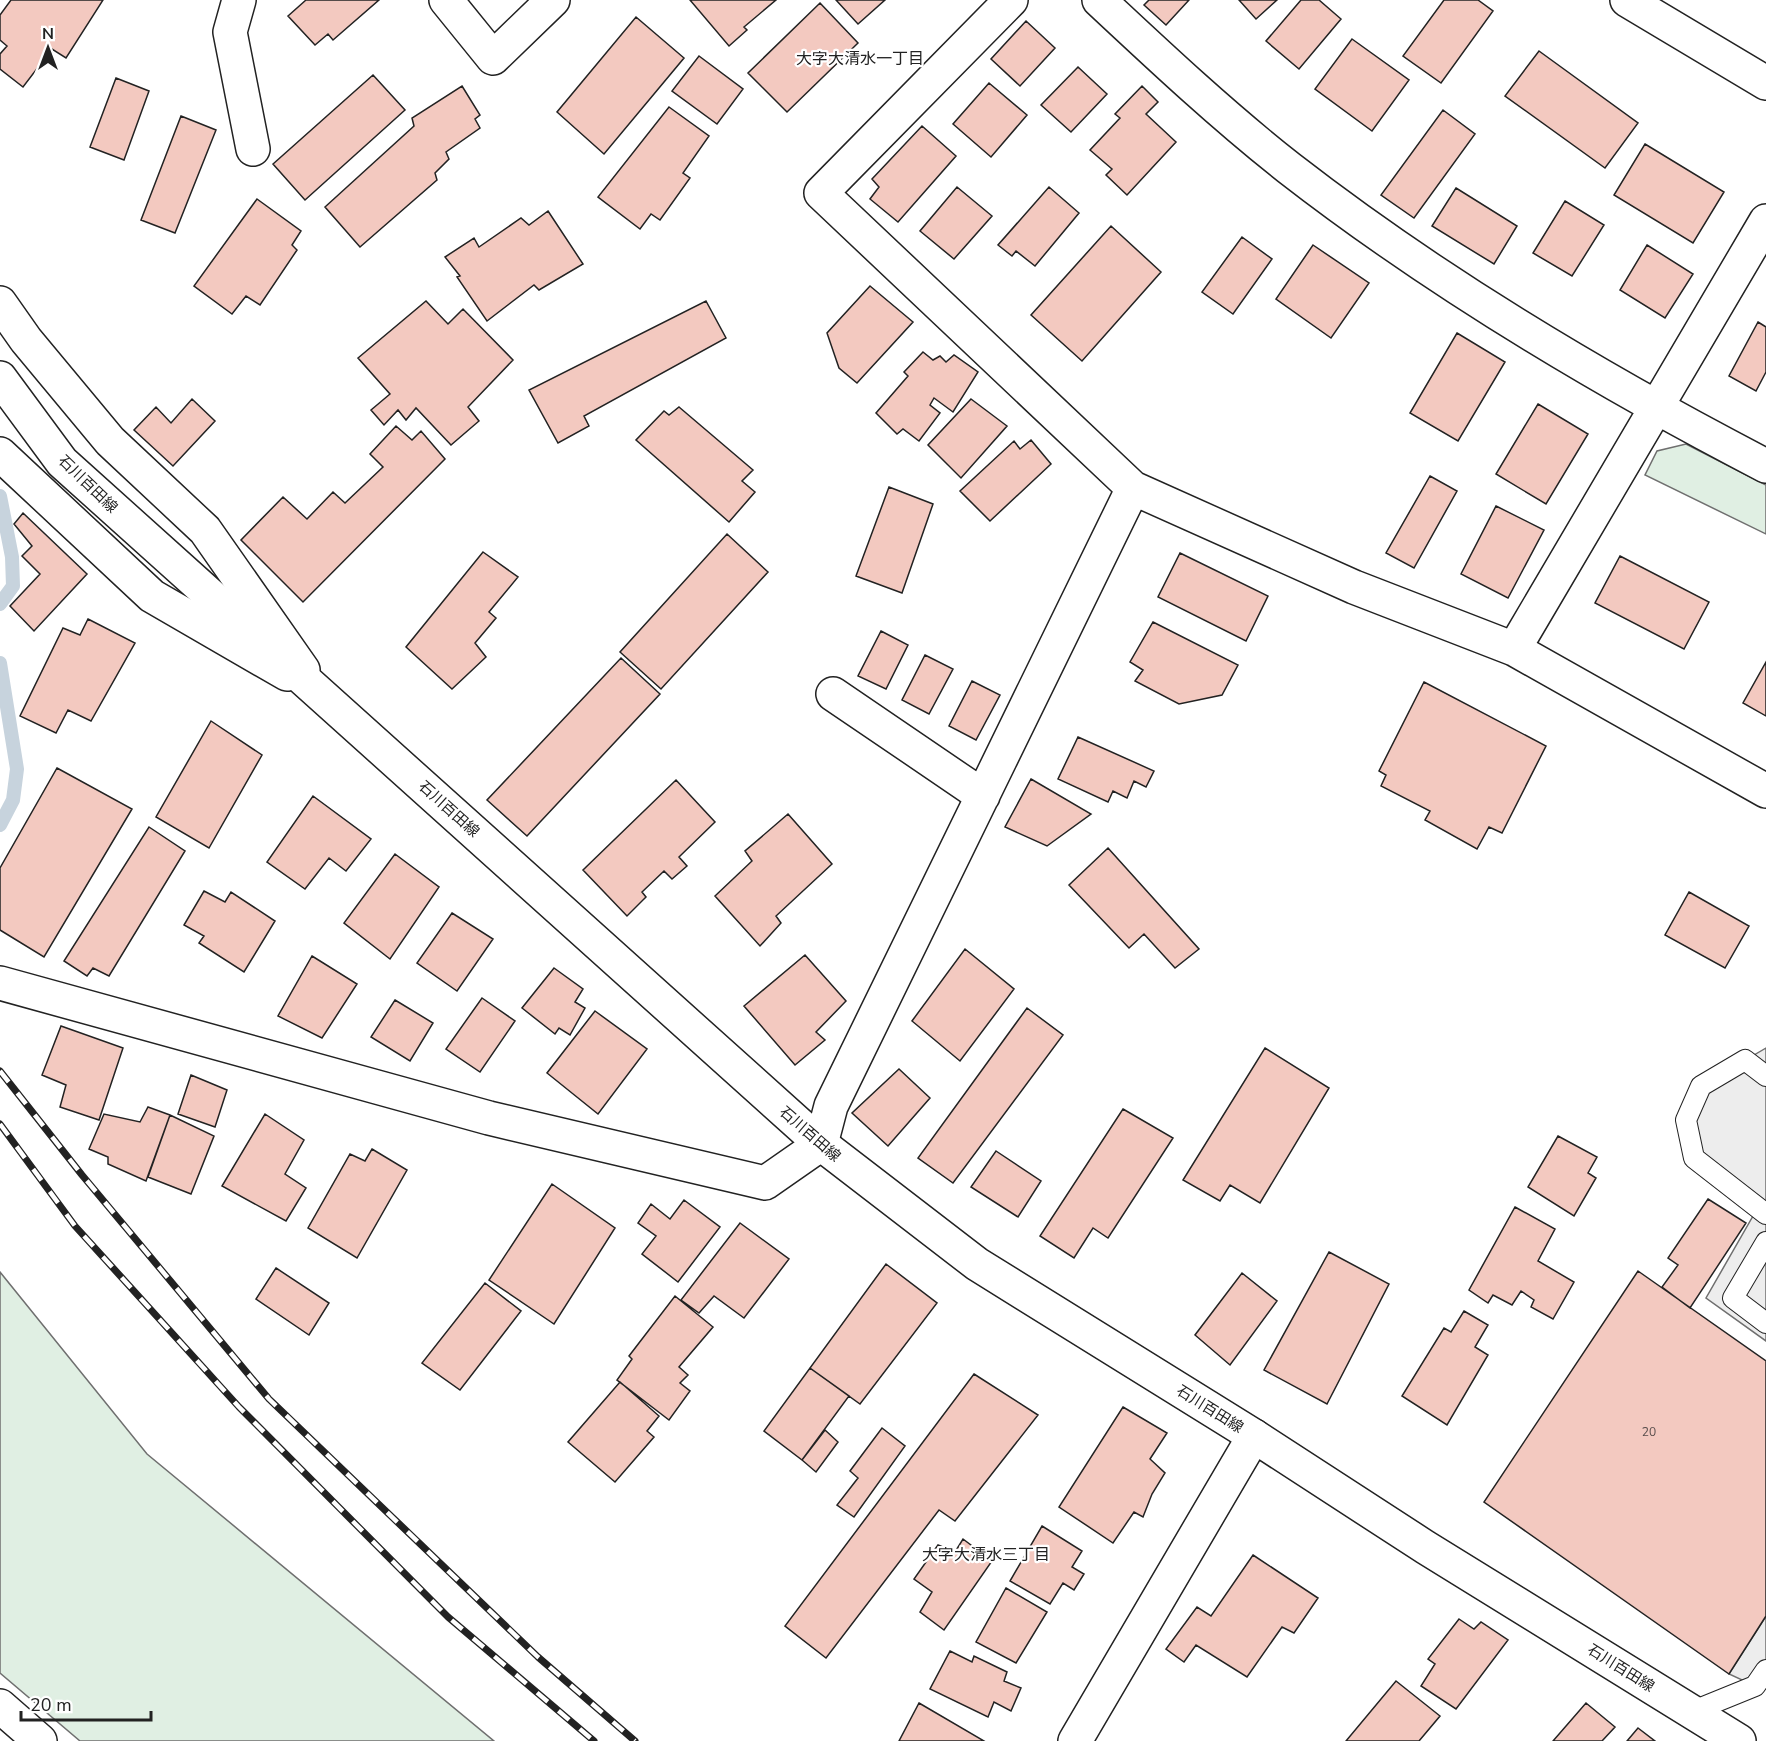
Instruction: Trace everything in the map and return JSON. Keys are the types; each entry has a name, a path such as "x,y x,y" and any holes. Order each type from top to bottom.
{"street":[{"path":"239,0 230,32 253,149"},
{"path":"446,0 493,58 553,0"},
{"path":"1011,0 821,193 1133,488 1354,587 1514,649 1766,790"},
{"path":"1099,0 1162,59 1289,168 1436,274 1656,409 1766,466"},
{"path":"1627,0 1766,83"},
{"path":"1514,649 1766,221"},
{"path":"0,303 26,340 110,441 205,530 318,691"},
{"name":"石川百田線","path":"0,378 62,462 821,1144 977,1264 1254,1436 1425,1548 1738,1741"},
{"path":"0,454 152,596 318,691"},
{"path":"0,983 489,1118 765,1183 821,1144 831,1106 1133,488"},
{"path":"833,694 982,796"},
{"path":"1076,1741 1254,1436"},
{"path":"0,1706 40,1741"}],"lane":[{"path":"1766,1076 1745,1060 1701,1086 1686,1120 1694,1158 1766,1214"},
{"path":"1766,1242 1733,1298 1766,1323"},
{"path":"1691,1712 1755,1686 1766,1670"}],"green space":[{"path":"1686,444 1766,485 1766,534 1645,475 1657,451"},
{"path":"0,1272 147,1454 494,1741 80,1741 0,1673"}],"shaded area":[{"path":"1766,1048 1766,1341 1706,1298 1757,1209 1694,1158 1686,1120 1701,1086"},
{"path":"1766,1616 1766,1683 1755,1686 1729,1674"}],"building":[{"path":"11,0 103,0 66,58 52,49 23,87 0,69 0,54 7,46 0,40 0,15"},
{"path":"306,0 379,0 333,40 328,34 315,45 288,16"},
{"path":"690,0 776,0 744,27 747,30 729,46"},
{"path":"836,0 885,0 858,24"},
{"path":"1149,0 1189,0 1166,25 1144,5"},
{"path":"1239,0 1277,0 1256,19"},
{"path":"1301,0 1319,0 1341,19 1299,69 1266,41"},
{"path":"1444,0 1478,0 1493,11 1441,83 1403,56"},
{"path":"820,3 858,43 787,112 748,73"},
{"path":"636,17 684,58 604,154 557,112"},
{"path":"1026,21 1055,48 1020,86 991,59"},
{"path":"1352,39 1409,80 1372,131 1315,89"},
{"path":"1539,51 1638,123 1605,168 1505,96"},
{"path":"699,56 743,89 717,124 672,91"},
{"path":"1078,67 1107,94 1071,132 1041,105"},
{"path":"373,75 405,110 305,200 273,164"},
{"path":"116,78 149,91 124,160 90,147"},
{"path":"989,83 1027,115 991,157 953,124"},
{"path":"462,86 480,115 475,119 480,128 446,152 449,159 435,173 437,180 360,247 325,207 414,126 412,118"},
{"path":"1142,86 1158,102 1146,114 1176,142 1127,195 1106,175 1112,169 1090,150 1120,118 1115,114"},
{"path":"669,107 709,136 683,173 690,178 660,220 651,214 640,229 598,197"},
{"path":"1443,110 1475,134 1414,218 1381,195"},
{"path":"181,116 216,130 175,233 141,220"},
{"path":"922,126 956,156 898,222 870,199 879,187 872,179"},
{"path":"1645,144 1724,192 1693,243 1614,195"},
{"path":"957,187 992,216 954,259 920,231"},
{"path":"1049,187 1079,213 1035,266 1016,251 1012,256 998,245"},
{"path":"1456,188 1517,226 1494,264 1432,226"},
{"path":"257,199 301,231 292,245 297,250 260,305 246,296 232,314 194,286"},
{"path":"1565,201 1604,225 1572,276 1533,253"},
{"path":"548,211 583,264 539,290 534,285 487,321 457,277 460,276 445,257 474,238 479,247 521,218 529,225"},
{"path":"1111,226 1161,272 1082,361 1031,315"},
{"path":"1242,237 1272,259 1233,314 1202,292"},
{"path":"1313,245 1369,283 1331,338 1276,299"},
{"path":"1647,245 1693,274 1665,318 1620,290"},
{"path":"870,286 913,322 857,383 839,368 827,333"},
{"path":"426,301 448,324 463,309 513,360 468,407 479,421 451,445 416,408 406,420 398,410 384,425 371,410 390,394 358,358"},
{"path":"706,301 726,338 584,416 589,426 558,443 529,390"},
{"path":"1758,322 1766,327 1766,372 1756,391 1729,376"},
{"path":"1457,333 1505,362 1458,441 1410,413"},
{"path":"923,352 933,360 940,356 946,362 954,355 978,372 953,412 934,398 930,405 940,413 919,441 903,429 897,434 876,413 908,376 904,372"},
{"path":"192,399 215,421 173,466 134,430 156,407 171,423"},
{"path":"971,399 1007,426 961,478 928,445"},
{"path":"1538,404 1588,434 1546,504 1496,474"},
{"path":"679,407 753,470 742,481 755,492 729,522 636,440 664,411 669,415"},
{"path":"396,426 412,440 421,431 445,459 303,602 241,540 283,497 307,519 333,492 345,503 383,467 370,454"},
{"path":"1031,440 1051,464 990,521 960,491 1014,441 1020,449"},
{"path":"1430,476 1457,491 1414,568 1386,553"},
{"path":"889,487 933,504 902,593 856,576"},
{"path":"1496,506 1544,530 1508,598 1461,574"},
{"path":"23,513 87,574 34,631 10,606 40,574 22,556 32,546 14,524"},
{"path":"727,534 768,572 661,689 620,652"},
{"path":"483,552 518,577 489,612 496,618 475,643 486,657 452,689 406,647"},
{"path":"1180,553 1268,596 1246,641 1158,597"},
{"path":"1620,556 1709,602 1684,649 1595,603"},
{"path":"88,619 135,643 91,721 68,710 56,733 20,716 63,628 80,635"},
{"path":"1153,622 1238,665 1222,695 1179,704 1135,681 1143,670 1130,662"},
{"path":"881,631 908,645 886,689 858,676"},
{"path":"925,655 953,669 929,714 902,700"},
{"path":"621,658 660,694 527,836 487,800"},
{"path":"1766,662 1766,716 1743,703"},
{"path":"972,681 1000,695 976,740 949,726"},
{"path":"1424,682 1546,746 1502,833 1489,827 1477,849 1425,820 1430,811 1381,786 1386,775 1379,771"},
{"path":"211,721 262,755 209,848 156,817"},
{"path":"1078,737 1154,771 1146,787 1134,781 1127,798 1113,791 1108,802 1058,779"},
{"path":"57,768 132,809 44,957 0,930 0,868"},
{"path":"1031,779 1091,814 1047,846 1005,827"},
{"path":"676,780 715,822 679,857 687,866 672,879 664,871 642,892 646,897 627,916 583,870"},
{"path":"313,796 371,839 346,871 329,858 305,889 267,862"},
{"path":"788,814 832,864 776,916 781,923 760,946 715,896 752,861 745,851"},
{"path":"149,827 185,851 109,976 93,968 87,976 64,961"},
{"path":"1108,848 1199,949 1175,968 1144,934 1129,948 1069,885"},
{"path":"395,854 439,887 390,959 344,923"},
{"path":"204,891 225,902 231,892 275,921 244,972 199,943 204,936 184,925"},
{"path":"1689,892 1749,926 1725,968 1665,935"},
{"path":"452,913 493,939 457,991 417,963"},
{"path":"965,949 1014,989 960,1061 912,1021"},
{"path":"805,955 846,1001 816,1032 825,1040 795,1065 744,1006"},
{"path":"312,956 357,984 322,1038 278,1016"},
{"path":"554,968 583,989 575,1002 585,1008 570,1035 559,1028 555,1034 522,1008"},
{"path":"482,998 515,1021 480,1072 446,1049"},
{"path":"395,1000 433,1023 410,1061 371,1037"},
{"path":"1027,1008 1063,1035 953,1183 918,1158"},
{"path":"595,1011 647,1049 598,1114 547,1073"},
{"path":"61,1026 123,1048 99,1120 60,1107 66,1085 42,1075"},
{"path":"1265,1048 1329,1088 1260,1203 1230,1185 1220,1201 1183,1180"},
{"path":"899,1069 930,1098 888,1146 852,1113"},
{"path":"191,1075 227,1090 215,1127 178,1114"},
{"path":"148,1107 170,1115 146,1181 108,1164 108,1157 89,1149 104,1114 140,1122"},
{"path":"1123,1109 1173,1138 1108,1238 1093,1228 1074,1258 1040,1236"},
{"path":"265,1114 304,1140 285,1174 306,1188 286,1221 222,1186"},
{"path":"170,1115 214,1136 191,1194 148,1177"},
{"path":"1558,1136 1597,1157 1588,1173 1596,1178 1574,1216 1528,1187"},
{"path":"372,1149 407,1170 357,1258 308,1228 350,1154 365,1161"},
{"path":"996,1151 1041,1181 1018,1217 971,1187"},
{"path":"552,1184 615,1228 554,1324 489,1280"},
{"path":"1708,1199 1746,1223 1690,1308 1662,1287 1678,1265 1668,1258"},
{"path":"684,1200 720,1227 678,1282 642,1254 656,1236 638,1223 651,1204 670,1219"},
{"path":"1515,1207 1555,1229 1538,1261 1574,1282 1553,1319 1531,1307 1534,1300 1521,1291 1512,1305 1493,1295 1488,1303 1469,1290"},
{"path":"740,1223 789,1259 744,1318 714,1296 699,1313 681,1300"},
{"path":"1329,1252 1389,1284 1327,1404 1264,1370"},
{"path":"886,1264 937,1303 860,1404 810,1368"},
{"path":"276,1268 329,1303 309,1335 256,1299"},
{"path":"1638,1271 1766,1361 1766,1616 1729,1674 1484,1502"},
{"path":"1242,1273 1277,1301 1230,1365 1195,1335"},
{"path":"485,1283 521,1311 460,1390 422,1363"},
{"path":"675,1296 713,1327 679,1367 688,1375 680,1383 690,1391 669,1420 617,1380 632,1359 629,1356"},
{"path":"1464,1311 1488,1325 1475,1347 1488,1355 1447,1425 1402,1396 1444,1328 1451,1332"},
{"path":"810,1368 849,1396 802,1460 764,1431"},
{"path":"974,1374 1038,1415 955,1521 939,1510 826,1658 785,1626"},
{"path":"620,1382 659,1416 647,1431 654,1437 615,1482 568,1442"},
{"path":"1123,1407 1167,1433 1150,1459 1165,1473 1152,1494 1143,1517 1134,1512 1113,1543 1059,1507"},
{"path":"882,1428 905,1446 854,1517 837,1505 858,1478 850,1471"},
{"path":"825,1430 838,1442 816,1472 802,1460"},
{"path":"1042,1526 1082,1551 1072,1567 1084,1574 1074,1590 1063,1583 1050,1604 1010,1581"},
{"path":"963,1539 992,1561 944,1630 920,1612 932,1592 914,1579 938,1545 955,1552"},
{"path":"1253,1555 1318,1598 1294,1633 1282,1627 1247,1677 1196,1645 1184,1662 1166,1649 1197,1607 1211,1616"},
{"path":"1006,1588 1047,1612 1016,1663 976,1642"},
{"path":"1459,1619 1474,1629 1481,1622 1508,1640 1456,1709 1421,1686 1435,1664 1428,1659"},
{"path":"950,1651 972,1662 974,1656 1007,1672 1004,1681 1021,1688 1011,1711 994,1702 988,1717 930,1689"},
{"path":"1396,1681 1440,1716 1419,1741 1346,1741"},
{"path":"919,1703 984,1741 899,1741"},
{"path":"1586,1703 1615,1727 1602,1741 1553,1741"},
{"path":"1638,1728 1655,1741 1627,1741"}],"waterway":[{"path":"0,496 12,557 13,586 0,604"},
{"path":"0,663 17,769 13,800 0,825"}],"railway":[{"path":"0,1071 82,1175 269,1399 538,1657 635,1741"},
{"path":"0,1124 75,1226 239,1407 448,1617 594,1741"}],"district":[{"name":"大字大清水一丁目","path":"860,59"},
{"name":"大字大清水三丁目","path":"986,1555"}]}
